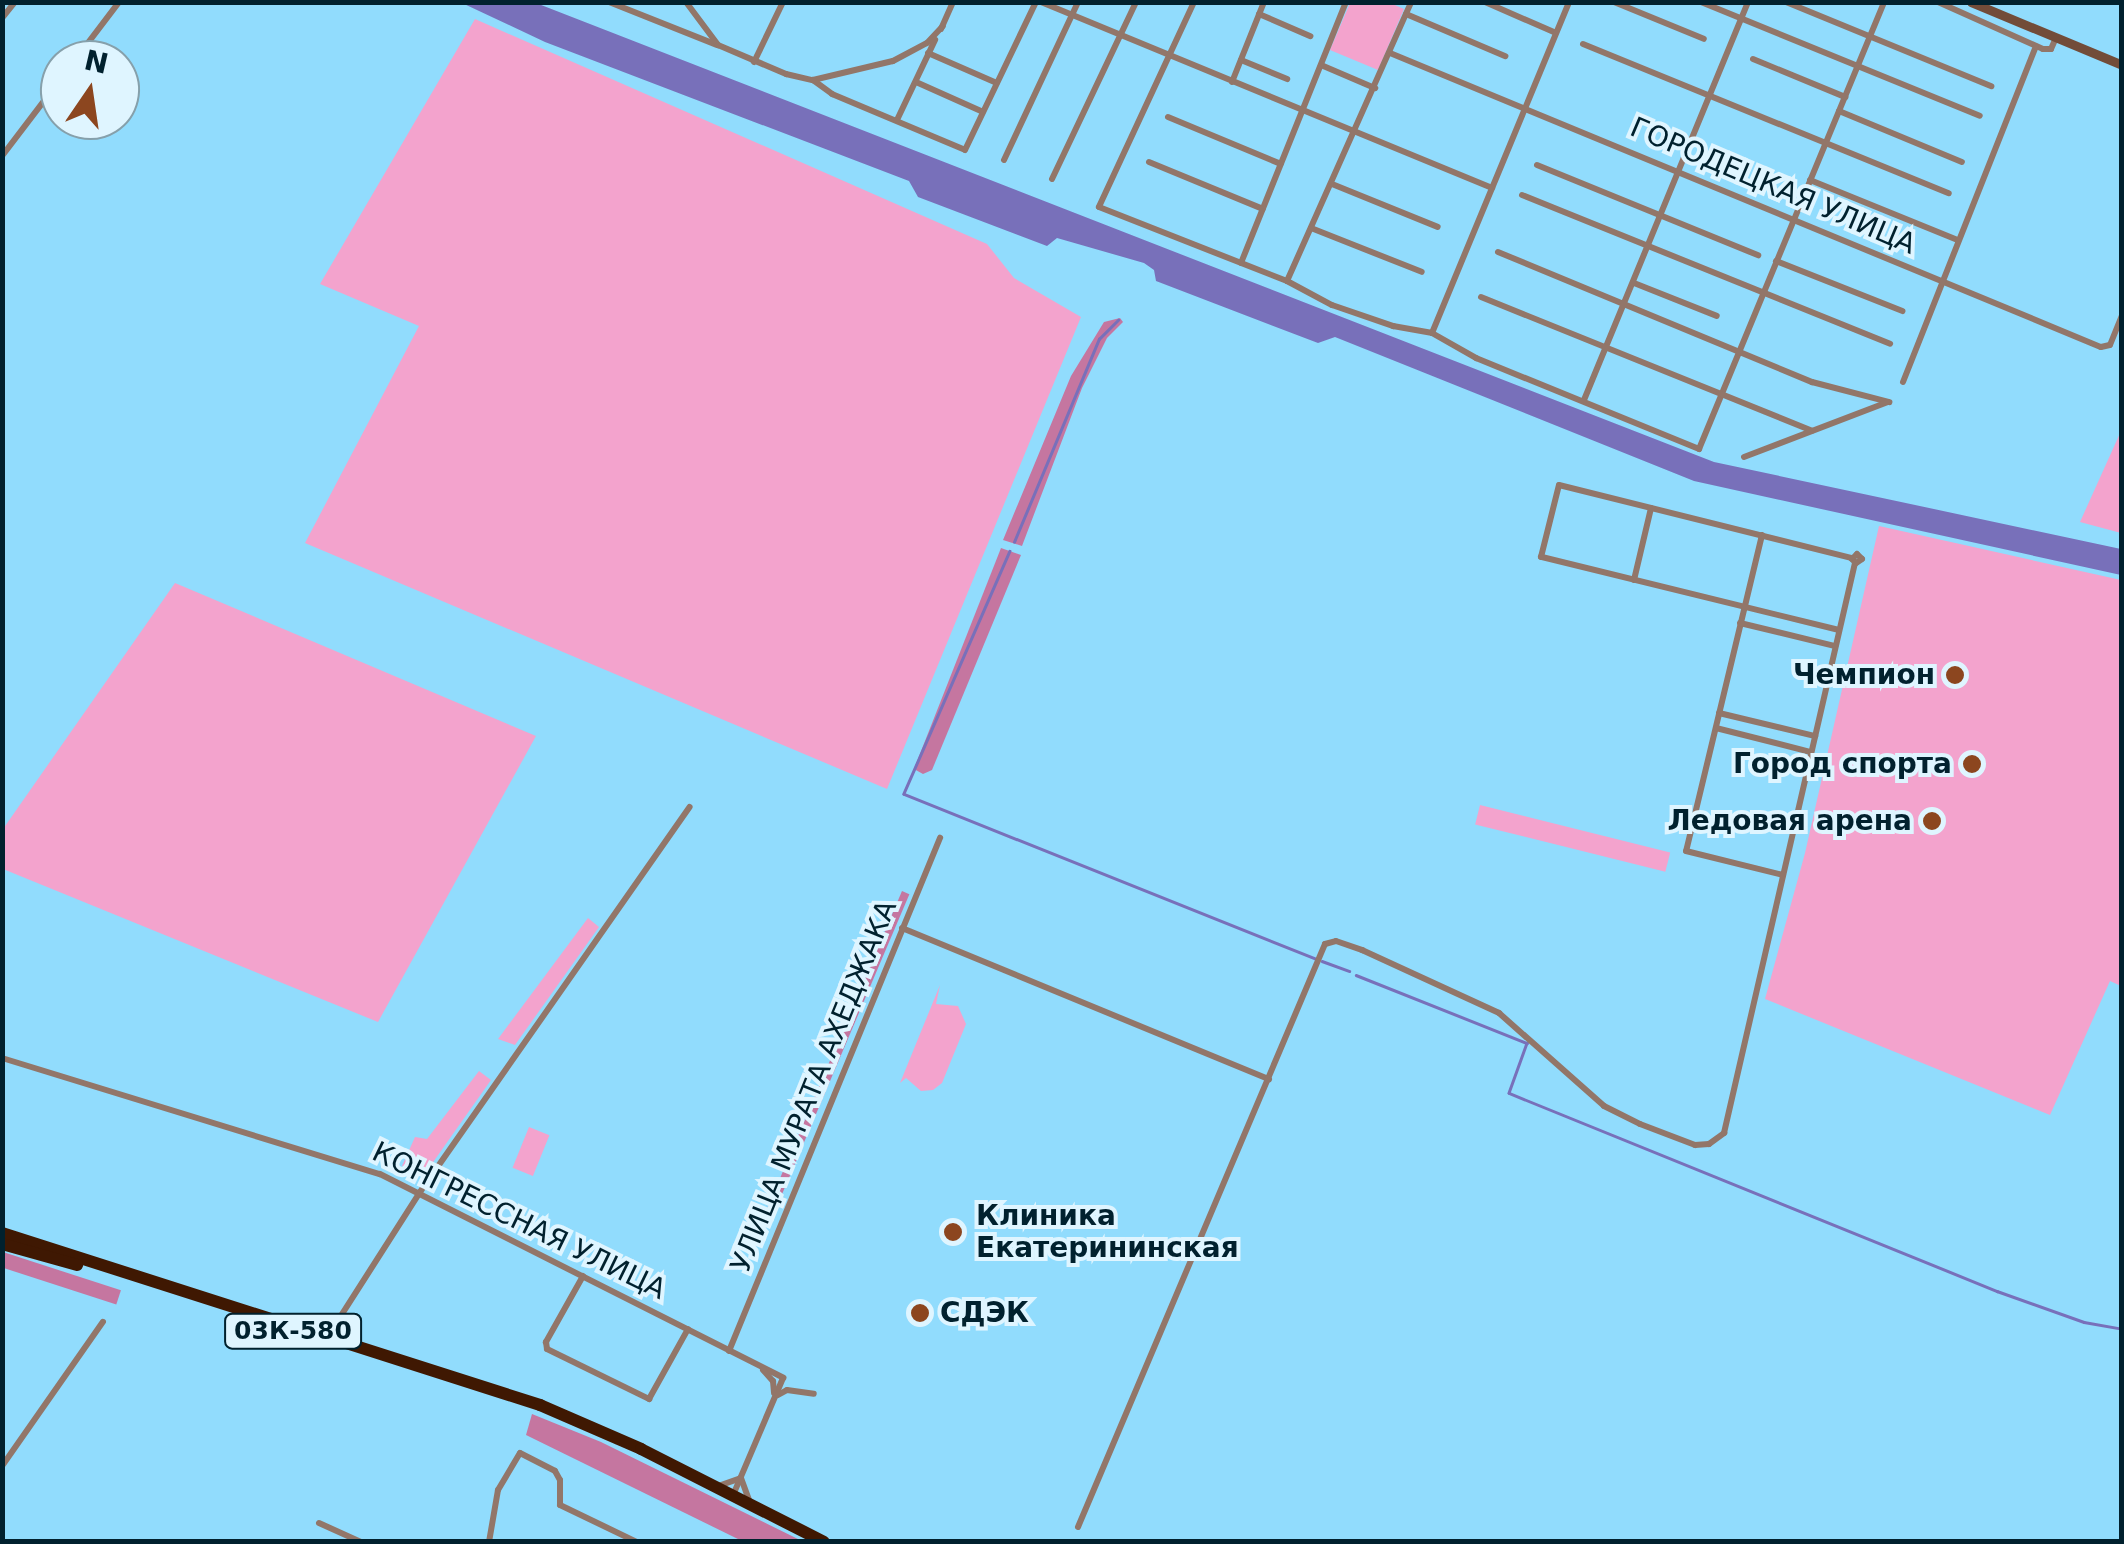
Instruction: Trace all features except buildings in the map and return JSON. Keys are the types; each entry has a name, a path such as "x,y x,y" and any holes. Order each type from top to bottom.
{"highway":[{"name":"03К-580","path":"2,1239 328,1336 568,1415 732,1498 809,1542"},
{"name":"03К-580","path":"2,1239 527,1406 611,1439 827,1542"}],"street":[{"path":"2,18 15,2"},
{"path":"90,40 119,2"},
{"path":"608,2 754,62 813,80 832,94 965,150 1038,2 1492,188"},
{"path":"686,2 718,45"},
{"path":"754,62 783,2"},
{"path":"897,120 953,2"},
{"path":"1004,160 1078,2"},
{"path":"1052,179 1136,2"},
{"path":"1194,2 1099,206 1287,281 1363,316 1432,333 1476,358 1699,449 1884,2"},
{"path":"1232,82 1264,2"},
{"path":"1241,262 1346,2"},
{"path":"1287,281 1411,2"},
{"path":"1432,333 1569,2"},
{"path":"1614,2 1704,39"},
{"path":"1701,2 1980,116"},
{"path":"1584,400 1748,2"},
{"path":"1786,2 1991,86"},
{"path":"1938,2 2036,46 2051,49 2056,38"},
{"path":"1971,2 2122,65"},
{"path":"1488,3 1556,33"},
{"path":"1259,14 1310,36"},
{"path":"1406,14 1505,56"},
{"path":"813,80 880,66 928,44 943,26"},
{"path":"1583,44 1949,193"},
{"path":"1902,382 2036,46"},
{"path":"928,53 997,83"},
{"name":"ГОРОДЕЦКАЯ УЛИЦА","path":"1390,53 2102,347 2110,345 2122,316"},
{"path":"1752,59 1845,97"},
{"path":"1240,60 1287,79"},
{"path":"1321,65 1375,88"},
{"path":"916,82 984,112"},
{"path":"2,156 40,106"},
{"path":"1839,111 1962,162"},
{"path":"1168,117 1282,164"},
{"path":"1149,162 1264,209"},
{"path":"1537,165 1758,254"},
{"path":"1810,180 1958,240"},
{"path":"1332,184 1438,227"},
{"path":"1522,195 1890,344"},
{"path":"1311,228 1422,272"},
{"path":"1498,252 1812,382 1889,402 1744,458"},
{"path":"1776,261 1902,312"},
{"path":"1634,282 1717,316"},
{"path":"1481,297 1812,432"},
{"path":"1078,1527 1324,944 1336,941 1499,1013 1604,1106 1696,1145 1709,1144 1724,1133 1729,1119 1839,630 1853,560 1558,486 1541,557 1839,630"},
{"path":"1634,580 1652,508"},
{"path":"1762,535 1686,851 1783,875"},
{"path":"1740,623 1835,646"},
{"path":"1720,713 1815,736"},
{"path":"1716,728 1811,752"},
{"path":"328,1336 420,1192 690,807"},
{"name":"УЛИЦА МУРАТА АХЕДЖАКА","path":"729,1351 940,838"},
{"path":"902,928 1269,1080"},
{"name":"КОНГРЕССНАЯ УЛИЦА","path":"2,1058 356,1165 420,1192 783,1378 774,1400"},
{"path":"582,1276 546,1342 547,1350 649,1399 688,1330"},
{"path":"2,1466 102,1322"},
{"path":"732,1498 774,1400 773,1381 760,1366"},
{"path":"774,1400 787,1390 814,1394"},
{"path":"568,1415 636,1442 717,1484 728,1486 741,1478"},
{"path":"489,1542 498,1490 520,1453 555,1472 560,1480 560,1505 636,1542"},
{"path":"741,1478 750,1500 827,1542"},
{"path":"319,1523 361,1542"}],"shaded area":[{"path":"462,3 536,3 1714,462 2121,549 2121,575 1694,481 1335,337 1318,343 1156,281 1154,270 1144,263 1057,238 1047,246 918,197 909,181 545,42"},
{"path":"1350,3 1390,3 1404,9 1378,70 1330,50"},
{"path":"475,19 987,244 1014,278 1081,317 887,789 305,543 419,326 320,284"},
{"path":"1120,318 1123,322 1107,338 1082,388 1022,546 1003,540 1071,376 1104,322"},
{"path":"2121,431 2121,533 2080,522"},
{"name":"Город спорта","path":"1879,526 2121,580 2121,986 2110,981 2050,1115 1765,999 1805,853"},
{"path":"1001,548 1021,555 932,770 923,774 914,769"},
{"path":"175,583 536,736 378,1022 3,869 3,829"},
{"path":"1480,805 1670,852 1665,872 1475,824"},
{"path":"902,891 909,894 775,1212 767,1209"},
{"path":"588,918 599,927 515,1045 498,1039"},
{"path":"940,985 936,1004 958,1006 966,1024 942,1083 933,1090 921,1091 906,1078 900,1083"},
{"path":"479,1071 491,1080 424,1175 402,1166 415,1137 427,1139"},
{"path":"529,1127 549,1135 533,1176 513,1168"},
{"path":"3,1252 121,1290 116,1305 2,1267"},
{"path":"532,1414 601,1442 802,1541 742,1541 526,1435"}],"waterway":[{"path":"1014,542 1099,339 1118,320"},
{"path":"1010,551 904,794 1315,958"},
{"path":"1322,961 1349,971"},
{"path":"1356,975 1527,1043 1509,1093 1997,1291 2084,1322 2122,1329"}],"place":[{"name":"Чемпион","path":"1955,675"},
{"name":"Город спорта","path":"1972,764"},
{"name":"Ледовая арена","path":"1932,821"},
{"name":"Клиника Екатерининская","path":"953,1232"},
{"name":"СДЭК","path":"920,1313"}]}
